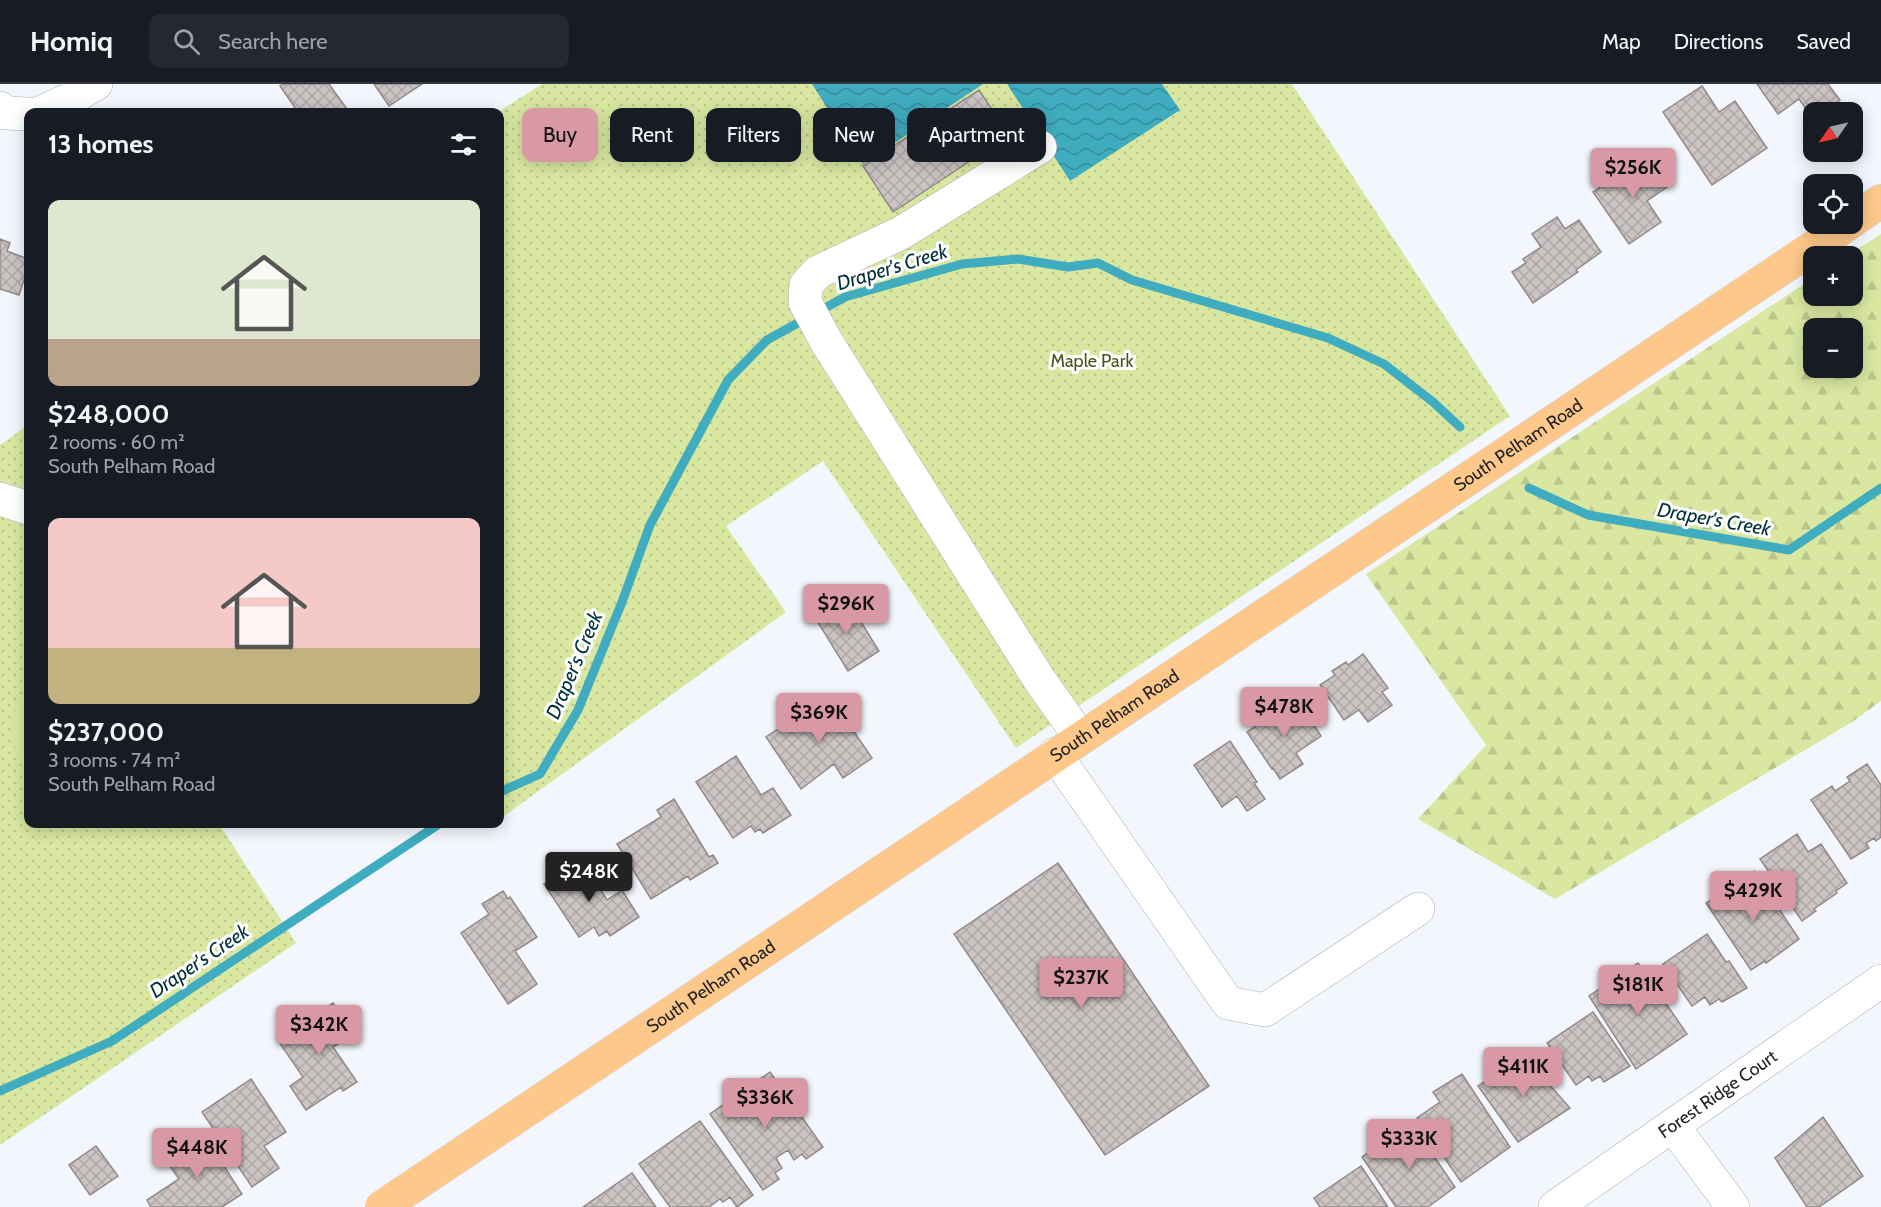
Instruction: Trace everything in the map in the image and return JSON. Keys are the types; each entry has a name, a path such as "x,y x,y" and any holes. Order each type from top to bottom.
{"main road":[{"path":"1863,213 1881,201"},
{"name":"South Pelham Road","path":"382,1207 1833,234"}],"street":[{"path":"51,108 96,84"},
{"path":"0,108 5,113 24,114"},
{"path":"1000,162 943,197 901,233 818,272 806,285 805,302 826,341 1039,679 1068,746 1228,1003 1265,1010 1418,909"},
{"path":"0,499 24,507"},
{"name":"Forest Ridge Court","path":"1555,1207 1881,981"},
{"path":"1673,1126 1733,1207"}],"green space":[{"name":"Maple Park","path":"542,84 1292,84 1510,416 1016,748 823,461 726,526 786,612 504,816 504,108"},
{"path":"1881,234 1881,701 1852,722 1555,899 1418,819 1486,745 1366,574 1803,285 1803,306 1863,306 1862,246"},
{"path":"24,428 24,828 222,828 296,943 0,1145 0,445"},
{"path":"24,698 24,769 13,742 15,708"}],"water":[{"path":"812,84 983,84 947,108 907,108 907,135 895,143 895,108 827,108"},
{"path":"1007,84 1162,84 1180,110 1070,181 1046,144 1046,108 1023,108"}],"building":[{"path":"283,84 329,84 346,108 295,108 280,86"},
{"path":"374,84 422,84 389,106"},
{"path":"1757,84 1828,84 1840,100 1837,102 1803,102 1803,105 1799,99 1778,114"},
{"path":"1702,86 1719,112 1735,101 1767,148 1712,185 1663,112"},
{"path":"979,90 991,108 952,108"},
{"path":"907,137 907,162 968,162 893,212 863,166 869,162 895,162 895,145"},
{"path":"1650,156 1670,185 1647,201 1661,222 1629,244 1593,192"},
{"path":"1557,217 1565,229 1579,220 1601,252 1576,270 1578,272 1533,303 1512,272 1526,263 1523,259 1541,247 1532,234"},
{"path":"0,239 10,243 7,251 24,257 24,280 19,295 0,289"},
{"path":"830,600 841,617 853,609 879,651 848,671 811,611"},
{"path":"1363,654 1388,688 1382,692 1392,705 1368,722 1359,710 1344,720 1320,685 1335,675 1332,671 1346,662 1348,665"},
{"path":"829,695 872,758 843,778 834,764 801,789 766,737"},
{"path":"1299,702 1321,736 1296,753 1303,764 1280,779 1247,732 1284,707 1286,710"},
{"path":"1230,741 1257,782 1254,783 1265,799 1247,811 1237,796 1222,807 1194,765"},
{"path":"736,756 761,795 773,788 791,815 763,833 760,829 755,832 751,826 733,838 696,782"},
{"path":"1867,764 1881,785 1881,837 1876,841 1874,838 1866,843 1869,848 1851,859 1811,800 1832,786 1835,791 1850,781 1847,777"},
{"path":"674,799 709,857 713,855 718,863 690,880 688,876 651,899 617,844 661,817 657,810"},
{"path":"1797,834 1808,852 1821,844 1847,883 1802,921 1760,859"},
{"path":"581,860 607,900 622,890 639,917 610,936 607,931 599,936 594,927 579,937 544,884"},
{"path":"1058,863 1209,1086 1105,1155 954,934"},
{"path":"1754,871 1799,939 1766,963 1765,961 1751,970 1706,903 1722,893 1726,899 1742,889 1737,882"},
{"path":"503,891 508,899 510,897 537,937 515,951 537,984 508,1004 461,933 489,914 482,904"},
{"path":"1707,934 1747,988 1722,1002 1719,999 1710,1005 1705,997 1692,1006 1663,964"},
{"path":"1638,963 1687,1034 1636,1069 1589,996"},
{"path":"333,1003 354,1034 333,1047 357,1082 343,1091 341,1087 306,1110 290,1086 303,1077 277,1039"},
{"path":"1593,1012 1630,1066 1604,1082 1600,1076 1592,1081 1589,1076 1576,1085 1547,1043"},
{"path":"1523,1055 1570,1108 1518,1142 1478,1086"},
{"path":"770,1072 823,1147 806,1159 802,1154 794,1160 788,1150 776,1158 782,1168 775,1173 779,1179 763,1190 710,1114"},
{"path":"1462,1074 1510,1147 1461,1182 1417,1118 1440,1102 1433,1092"},
{"path":"251,1079 286,1132 264,1146 279,1168 252,1187 202,1112"},
{"path":"1823,1117 1863,1176 1819,1207 1807,1207 1775,1158"},
{"path":"700,1121 753,1195 737,1207 730,1197 723,1202 720,1199 709,1207 670,1207 639,1164"},
{"path":"1411,1123 1455,1187 1428,1207 1396,1207 1362,1157"},
{"path":"203,1134 242,1194 222,1207 151,1207 147,1200 179,1179 165,1159"},
{"path":"96,1146 118,1176 90,1195 69,1165"},
{"path":"1361,1166 1388,1207 1320,1207 1314,1198"},
{"path":"632,1173 656,1207 583,1207"}],"waterway":[{"name":"Draper's Creek","path":"504,790 540,774 578,710 622,602 650,525 728,380 767,340 845,297 962,264 1018,259 1068,267 1098,263 1132,280 1328,338 1384,364 1433,402 1460,427"},
{"name":"Draper's Creek","path":"1529,488 1588,515 1789,550 1881,488"},
{"name":"Draper's Creek","path":"0,1091 112,1041 433,828"}]}
